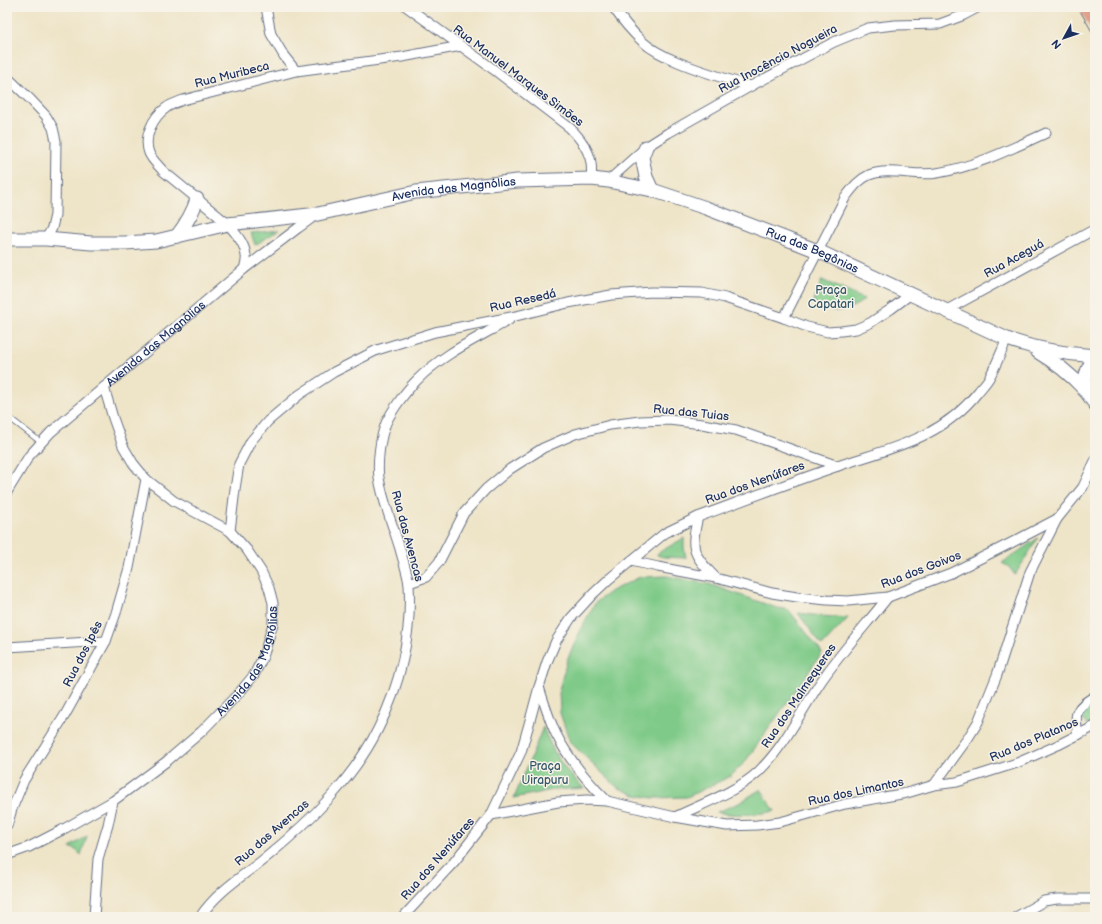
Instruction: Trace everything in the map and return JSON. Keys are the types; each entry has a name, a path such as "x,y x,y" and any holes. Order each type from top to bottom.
{"main road":[{"path":"646,148 642,157 646,177 652,190"},
{"name":"Rua das Begônias","path":"592,179 652,190 706,208 818,251 1006,339 1024,345 1071,354 1095,356"},
{"name":"Avenida das Magnólias","path":"7,239 46,239 92,243 156,241 228,224 318,214 416,192 517,181 592,179"},
{"path":"177,236 190,218 197,199"},
{"name":"Rua das Begônias","path":"1024,345 1052,360 1065,370 1095,404"},
{"path":"1084,390 1086,373 1095,356"}],"street":[{"path":"266,7 271,34 284,56 296,71"},
{"name":"Rua Manuel Marques Simões","path":"407,7 570,128 580,138 587,151 591,162 592,179"},
{"path":"614,7 625,24 644,43 662,55 695,69 752,86"},
{"name":"Rua Inocêncio Nogueira","path":"608,181 646,148 685,122 834,42 868,28 895,25 940,24 964,15 979,7"},
{"name":"Rua Muribeca","path":"228,224 162,171 154,162 149,152 147,142 149,131 159,114 167,107 184,100 296,71 461,46"},
{"path":"7,77 46,116 53,128 56,141 54,215 52,228 46,239"},
{"path":"784,318 845,198 854,186 862,179 881,172 919,175 936,174 993,156 1046,133"},
{"name":"Avenida das Magnólias","path":"7,855 29,847 113,801 167,761 202,732 239,693 254,675 263,657 273,624 272,603 269,588 261,570 247,550 230,531 174,500 146,479 133,463 123,446 104,387 244,269 318,214"},
{"path":"228,224 245,249 246,257 244,269"},
{"name":"Rua Aceguá","path":"945,311 1095,229"},
{"name":"Rua Resedá","path":"230,531 239,464 251,441 268,422 298,395 334,372 377,350 435,332 516,316 568,303 604,297 652,292 702,293 724,298 807,327 828,332 841,331 856,329 870,323 911,294"},
{"name":"Rua das Avencas","path":"200,917 213,900 300,828 335,792 358,762 378,730 392,698 409,626 409,583 384,499 379,476 379,450 386,423 402,398 416,381 435,364 516,316"},
{"name":"Rua dos Nenúfares","path":"539,687 547,662 556,642 571,618 609,579 666,533 698,516 906,443 943,425 972,399 989,378 1006,339"},
{"path":"7,492 29,456 51,432 104,387"},
{"name":"Rua das Tuias","path":"409,583 426,577 439,562 464,513 486,489 510,469 543,448 575,434 610,425 640,421 669,420 702,424 736,430 838,466"},
{"name":"Rua dos Goivos","path":"631,561 716,578 772,593 797,597 848,601 888,597 951,573 1057,519 1084,487 1095,461"},
{"name":"Rua dos Ipês","path":"7,826 12,808 24,780 65,715 106,641 129,568 146,479"},
{"path":"698,516 693,534 694,548 702,564 716,578"},
{"path":"934,785 978,722 997,675 1030,572 1057,519"},
{"name":"Rua dos Malmequeres","path":"675,817 741,784 757,773 770,760 822,680 888,597"},
{"path":"7,647 106,641"},
{"path":"539,687 547,713 556,734 569,757 607,802"},
{"path":"491,815 521,752 539,687"},
{"path":"1078,735 1075,720 1077,712 1081,705 1095,696"},
{"name":"Rua dos Platanos","path":"934,785 957,782 1018,763 1095,726"},
{"name":"Rua dos Limantos","path":"491,815 558,802 586,800 607,802 675,817 727,826 757,825 780,822 845,804 907,793 934,785"},
{"path":"94,917 98,858 108,825 113,801"},
{"name":"Rua dos Nenúfares","path":"403,917 454,862 491,815"},
{"path":"1016,917 1044,901 1057,899 1095,899"}],"lane":[{"path":"7,416 42,443"}],"green space":[{"path":"279,230 255,245 251,233"},
{"name":"Praça Capatari","path":"822,280 864,299 858,304 838,311 829,310 819,306 813,303"},
{"path":"684,538 686,558 663,557 657,555 658,553"},
{"path":"1038,538 1015,575 1009,567 1002,563"},
{"path":"667,576 709,584 774,607 789,610 822,653 745,762 731,776 687,797 654,798 635,795 617,787 570,742 560,713 559,690 567,660 595,603 611,591 640,577"},
{"path":"798,613 821,616 848,618 822,646"},
{"path":"1095,700 1095,722 1088,726 1079,714 1083,708"},
{"name":"Praça Uirapuru","path":"543,727 559,760 584,788 553,790 514,798 530,760"},
{"path":"761,789 775,811 746,814 717,812 739,803"},
{"path":"87,836 81,855 70,847"}],"building":[{"path":"1078,7 1095,7 1095,37"}]}
